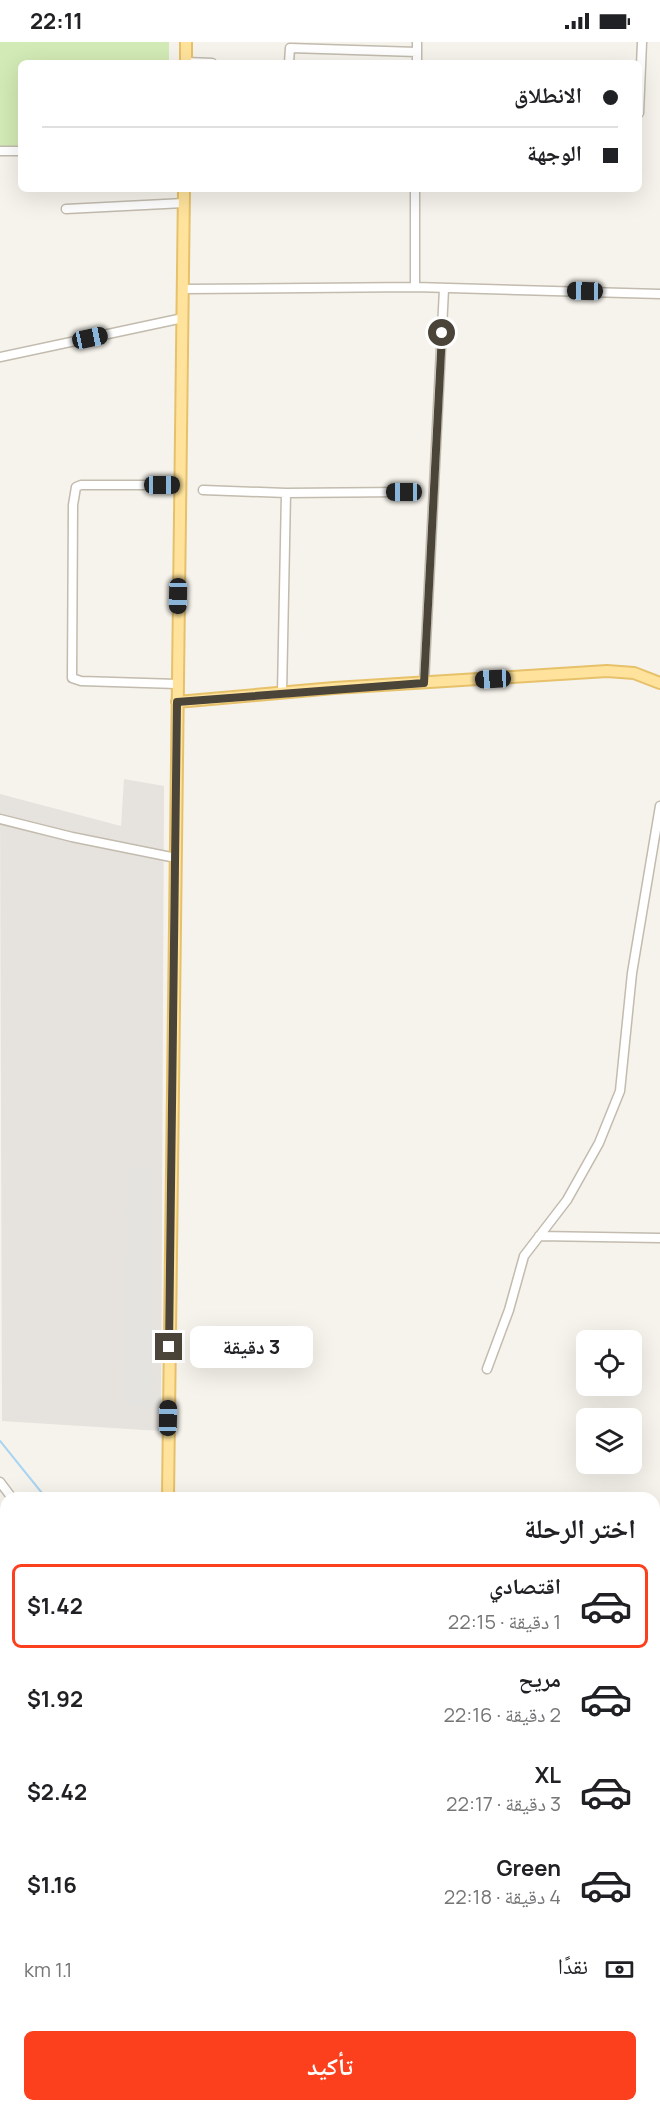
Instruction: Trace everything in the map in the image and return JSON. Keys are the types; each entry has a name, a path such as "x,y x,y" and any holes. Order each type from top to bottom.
{"main road":[{"path":"186,42 186,60"},
{"path":"168,1492 184,192"},
{"path":"177,702 607,672 634,673 660,683"}],"street":[{"path":"417,42 417,60"},
{"path":"641,60 642,42"},
{"path":"290,60 290,48 417,52"},
{"path":"0,151 18,151"},
{"path":"415,192 415,287"},
{"path":"66,209 184,203"},
{"path":"184,290 415,287 660,294"},
{"path":"424,683 444,289"},
{"path":"0,357 183,318"},
{"path":"177,684 81,681 72,678 73,505 76,487 81,486 180,485"},
{"path":"203,490 286,493 404,492"},
{"path":"282,693 286,493"},
{"path":"487,1369 509,1310 524,1256 567,1200 594,1153 620,1091 632,973 660,806"},
{"path":"0,819 83,840 176,858"},
{"path":"539,1236 660,1238"}],"shaded area":[{"path":"124,779 164,786 161,1431 2,1421 0,794 121,826"},
{"path":"126,1169 152,1169 157,1407 124,1406"}],"green space":[{"path":"0,42 169,42 169,60 18,60 18,150 0,150"}],"waterway":[{"path":"0,1441 41,1492"}],"route":[{"path":"169,1347 177,702 334,688 424,683 442,333"}]}
